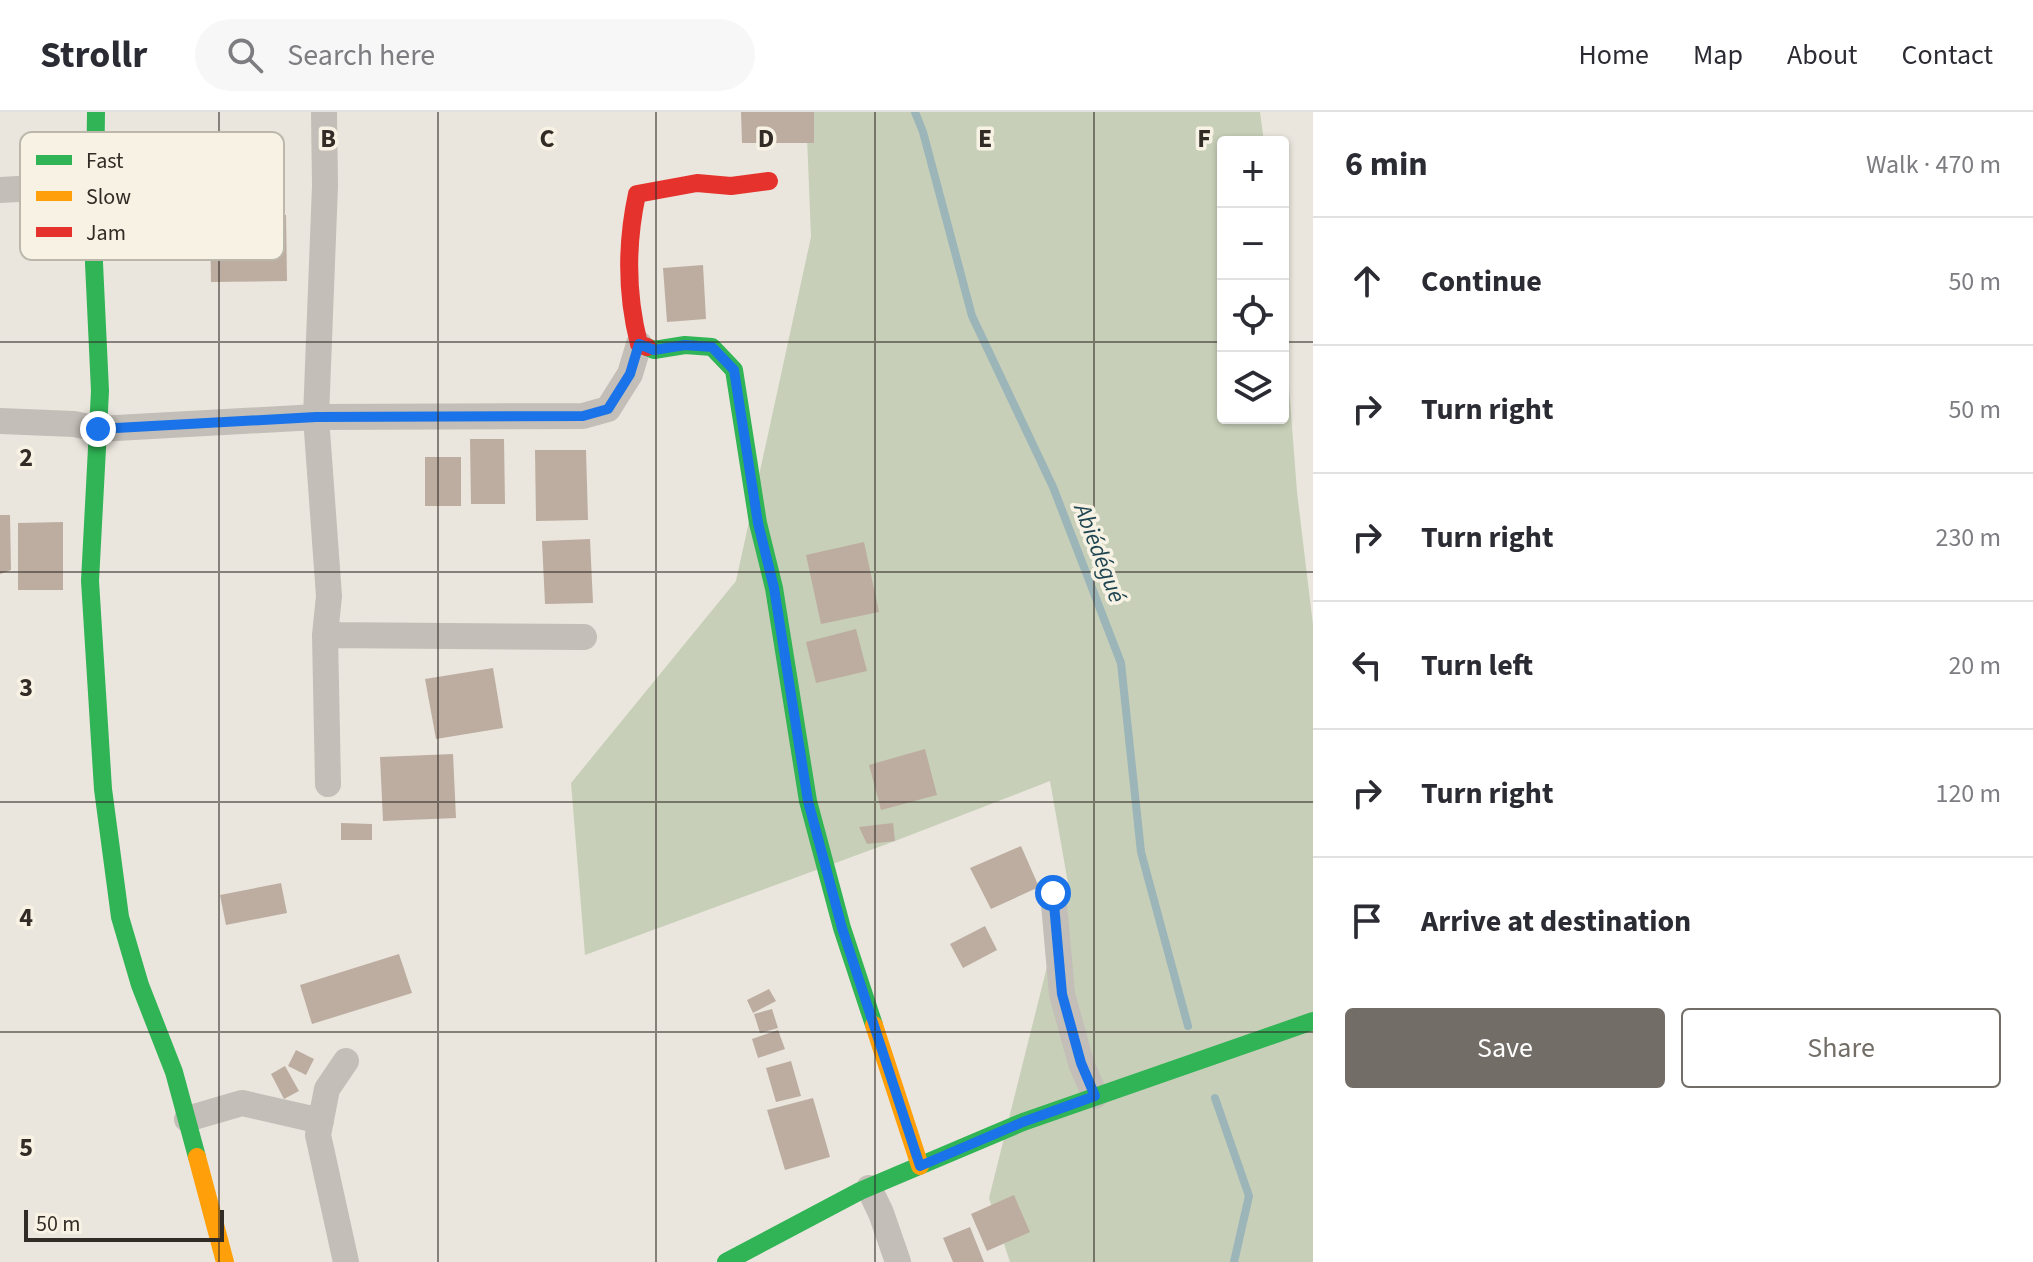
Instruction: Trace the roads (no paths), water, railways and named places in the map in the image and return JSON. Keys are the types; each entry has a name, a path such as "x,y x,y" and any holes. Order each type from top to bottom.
{"street":[{"path":"96,112 96,132"},
{"path":"324,112 325,186 316,417 329,596 325,635 328,784"},
{"path":"0,421 74,424 98,429 316,417 583,416 608,409 630,374 639,344 632,319 628,280 628,246 637,194 697,183 731,186 769,181"},
{"path":"0,190 20,189"},
{"path":"94,260 100,391 90,581 105,804 120,917 140,985 174,1072 225,1262"},
{"path":"639,344 654,350 685,345 712,347 734,370 758,523 774,588 808,801 842,928 920,1166"},
{"path":"325,635 584,637"},
{"path":"1053,893 1062,994 1081,1063 1095,1096"},
{"path":"726,1262 869,1188 1023,1122 1313,1021"},
{"path":"346,1061 327,1089 318,1135 346,1262"},
{"path":"187,1119 242,1103 321,1121"},
{"path":"869,1188 898,1262"}],"waterway":[{"name":"Abiédégué","path":"915,112 972,316 1053,487 1121,663 1141,852 1188,1026"},
{"name":"Abiédégué","path":"1215,1098 1249,1196 1234,1262"}]}
